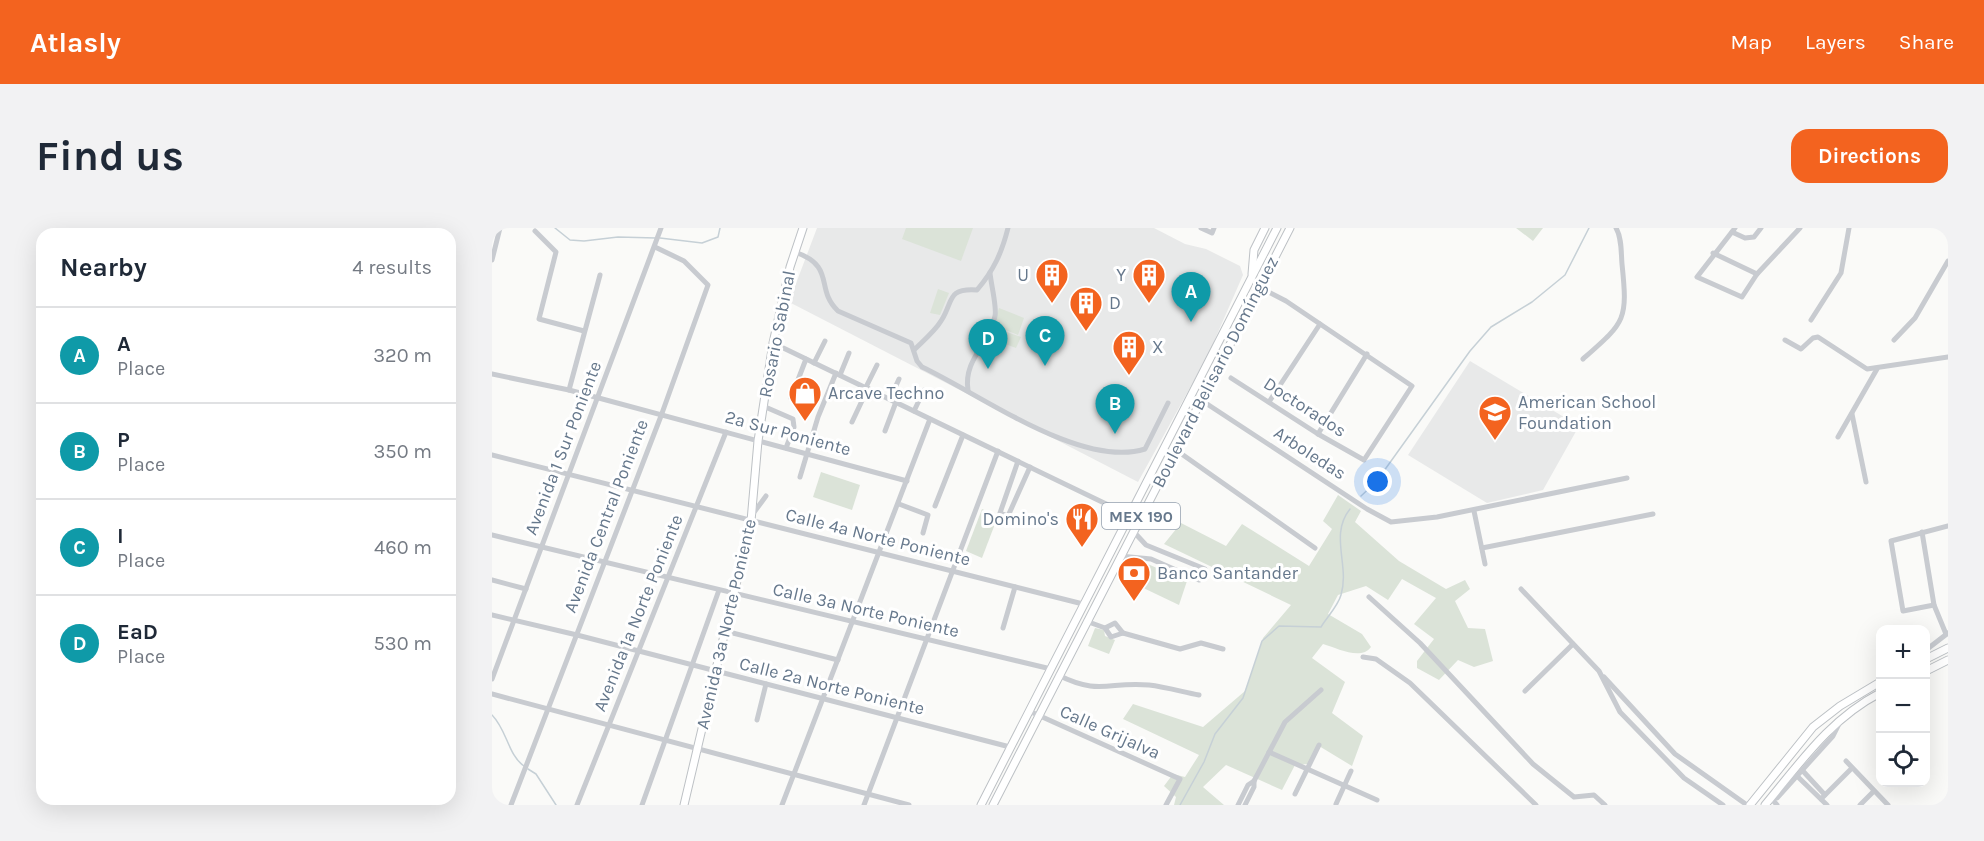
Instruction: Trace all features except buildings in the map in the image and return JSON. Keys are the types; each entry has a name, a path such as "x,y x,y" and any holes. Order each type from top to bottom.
{"main road":[{"name":"Rosario Sabinal","path":"758,441 772,344 803,228"},
{"path":"1252,278 1254,250 1266,228"},
{"name":"Boulevard Belisario Domínguez","path":"981,805 1277,228"},
{"name":"Boulevard Belisario Domínguez","path":"993,805 1290,228"},
{"path":"1246,289 1257,290"},
{"name":"Avenida 3a Norte Poniente","path":"684,805 752,518 758,441"},
{"path":"1930,657 1948,648"},
{"path":"1930,669 1948,660"},
{"path":"1748,805 1813,727 1840,706 1876,685"},
{"path":"1765,805 1824,733 1842,716 1876,696"}],"street":[{"path":"492,260 500,228"},
{"path":"914,350 941,322 951,297 957,292 977,290 990,273 1004,247 1008,228"},
{"path":"1201,228 1213,230"},
{"path":"1584,359 1616,330 1624,313 1625,291 1616,228"},
{"path":"1761,228 1754,237 1745,238 1733,230 1713,253 1697,277 1742,297 1757,274 1800,228"},
{"path":"1811,320 1841,273 1849,228"},
{"name":"Avenida 1 Sur Poniente","path":"492,679 661,229"},
{"path":"535,231 556,252 539,319 584,331"},
{"name":"Avenida Central Poniente","path":"511,805 661,416 708,285 684,261 656,246"},
{"path":"795,252 811,259 820,267 830,301 838,311 911,343 917,361 922,367 1046,432 1075,444 1116,453 1145,449 1168,403"},
{"path":"1713,253 1757,274"},
{"path":"1894,340 1915,318 1948,261"},
{"path":"968,390 966,380 973,358 995,315 990,273"},
{"path":"569,390 600,275"},
{"path":"1257,290 1286,301 1367,354 1318,434"},
{"path":"1269,402 1320,324"},
{"path":"1785,340 1801,349 1812,338 1818,337 1867,369 1948,357"},
{"path":"814,363 825,341"},
{"path":"772,344 1129,514"},
{"path":"800,477 806,453 838,374 849,353"},
{"name":"Doctorados","path":"1231,378 1318,434 1364,460 1412,386 1367,354"},
{"path":"791,398 806,359"},
{"path":"852,422 877,365"},
{"path":"1838,437 1877,369"},
{"name":"2a Sur Poniente","path":"492,374 569,390 908,481"},
{"path":"890,399 899,379"},
{"path":"914,411 924,390"},
{"name":"Arboledas","path":"1201,400 1386,521 1474,511 1627,478"},
{"path":"885,430 896,402"},
{"path":"763,406 793,419 794,427 786,448"},
{"path":"1852,414 1866,482"},
{"path":"782,805 930,419"},
{"name":"Avenida 1a Norte Poniente","path":"577,805 726,432"},
{"path":"935,506 963,435"},
{"path":"1176,450 1315,548"},
{"path":"864,805 998,451"},
{"name":"Calle 4a Norte Poniente","path":"492,456 697,507 752,518 879,553 1083,604"},
{"path":"1018,461 1000,513 1008,516 1030,467"},
{"path":"1008,489 1019,494"},
{"path":"752,518 766,496"},
{"path":"899,504 928,515 923,533"},
{"path":"1474,511 1485,564"},
{"path":"1482,548 1653,514"},
{"path":"1934,605 1903,611 1890,541 1948,526"},
{"path":"1120,556 1150,559 1199,580 1206,578 1205,569 1149,546 1133,531"},
{"path":"1922,532 1934,605 1947,633 1930,647"},
{"name":"Calle 3a Norte Poniente","path":"492,535 1051,669"},
{"path":"492,580 526,589"},
{"path":"1003,628 1016,587"},
{"path":"1521,589 1675,754 1748,805"},
{"path":"642,805 719,590"},
{"path":"1369,597 1420,643 1533,764 1574,797 1594,795 1605,805"},
{"name":"Calle 2a Norte Poniente","path":"492,615 577,634 1010,747"},
{"path":"1086,621 1105,628 1111,637 1123,633 1180,649 1201,643 1222,650"},
{"path":"1105,628 1115,623 1123,633"},
{"path":"725,631 838,660"},
{"path":"1525,691 1573,644"},
{"path":"1364,657 1376,659 1410,683 1536,805"},
{"path":"1599,671 1620,712 1684,778 1723,805"},
{"path":"1059,675 1078,684 1097,688 1148,685 1199,695"},
{"path":"757,720 766,684"},
{"path":"1245,805 1254,787 1254,781 1292,713 1316,697 1321,690"},
{"path":"492,694 909,805"},
{"name":"Calle Grijalva","path":"1029,711 1180,779 1166,805"},
{"path":"1771,798 1777,798 1833,736 1842,716"},
{"path":"1295,794 1319,745"},
{"path":"1269,752 1377,800"},
{"path":"1845,761 1888,805"},
{"path":"1823,797 1852,768"},
{"path":"1802,770 1827,805"},
{"path":"1336,804 1351,771"},
{"path":"1797,776 1823,797"},
{"path":"1238,805 1248,785 1254,781"},
{"path":"1860,805 1874,790"},
{"path":"1771,798 1778,805"}],"shaded area":[{"path":"817,228 1154,228 1185,244 1206,249 1240,266 1243,275 1208,355 1138,482 789,302"},
{"path":"906,228 973,228 961,261 902,239"},
{"path":"1516,228 1543,228 1533,241"},
{"path":"938,289 949,293 940,315 930,313"},
{"path":"999,308 1024,318 1018,335 993,325"},
{"path":"993,327 1021,337 1016,348 989,338"},
{"name":"American School Foundation","path":"1470,361 1579,426 1543,490 1487,503 1408,455"},
{"path":"821,472 860,485 852,510 813,497"},
{"path":"1338,495 1361,511 1355,522 1399,561 1446,589 1465,580 1470,589 1455,601 1468,628 1485,629 1493,661 1474,667 1458,660 1439,680 1417,668 1417,661 1434,639 1414,624 1436,598 1402,579 1388,600 1366,586 1338,595 1328,614 1362,634 1371,647 1367,651 1355,653 1323,644 1312,658 1345,682 1332,713 1363,736 1352,766 1319,746 1308,764 1295,765 1282,790 1226,765 1203,787 1224,805 1174,805 1176,797 1164,786 1173,774 1185,777 1199,755 1123,719 1133,704 1203,727 1245,691 1263,638 1291,605 1164,544 1181,523 1226,546 1242,524 1309,566 1332,529 1323,521"},
{"path":"982,509 998,516 982,558 966,551"},
{"path":"1143,562 1187,581 1179,605 1135,584"},
{"path":"1095,628 1104,630 1105,636 1115,640 1109,654 1088,646"}],"waterway":[{"path":"555,228 570,240 584,241 618,237 656,238"},
{"path":"660,238 702,243 718,237 720,228"},
{"path":"1361,496 1376,482 1470,351 1491,327 1532,302 1565,275 1589,228"},
{"path":"1180,805 1204,762 1215,734 1243,698 1262,641 1279,626 1321,627 1337,603 1343,584 1341,529 1350,509"},
{"path":"492,715 514,756 524,766"},
{"path":"528,769 536,774 556,805"}],"place":[{"name":"U","path":"1052,304"},
{"name":"Y","path":"1149,304"},
{"name":"A","path":"1191,322"},
{"name":"D","path":"1086,332"},
{"name":"I","path":"1045,366"},
{"name":"EaD","path":"988,369"},
{"name":"X","path":"1129,376"},
{"name":"Arcave Techno","path":"805,422"},
{"name":"P","path":"1115,434"},
{"name":"American School Foundation","path":"1495,441"},
{"name":"Domino's","path":"1082,548"},
{"name":"Banco Santander","path":"1134,602"}]}
